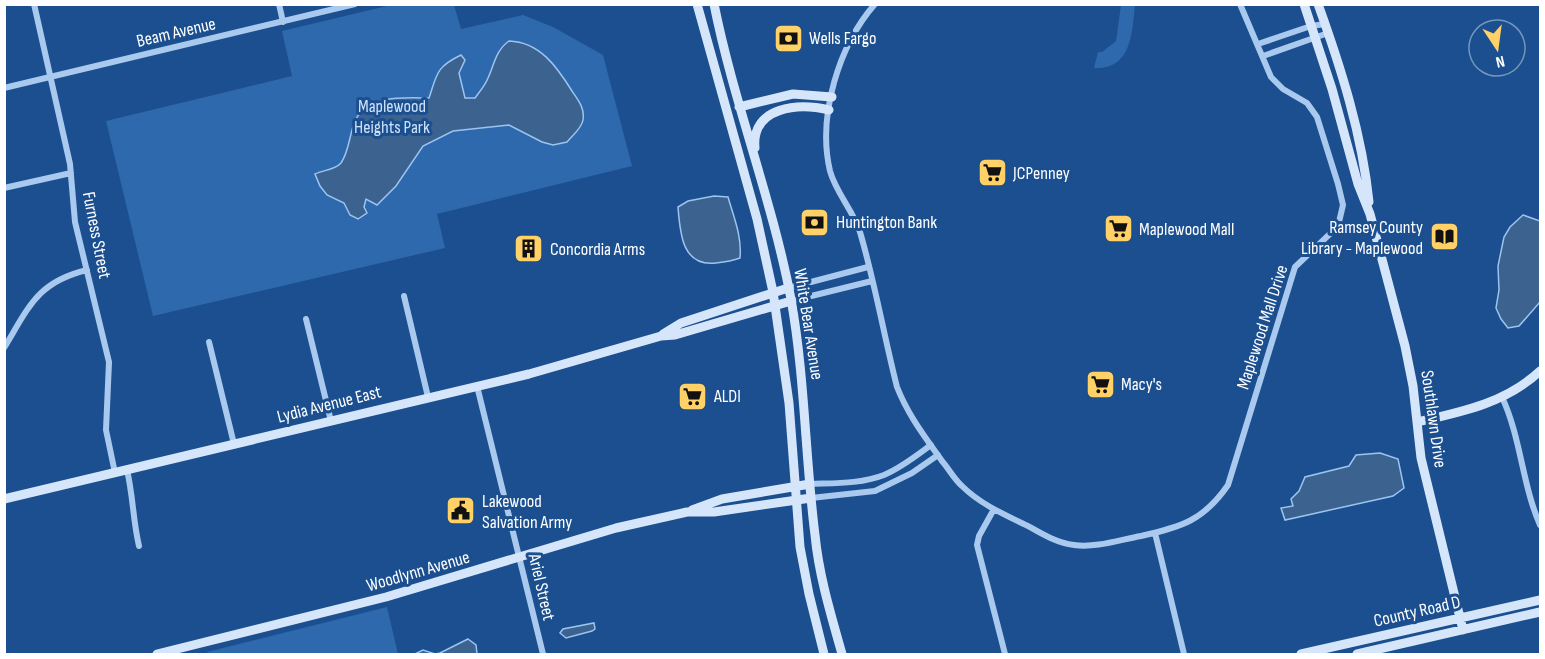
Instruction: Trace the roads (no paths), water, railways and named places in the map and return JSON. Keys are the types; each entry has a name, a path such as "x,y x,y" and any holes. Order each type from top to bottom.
{"street":[{"name":"Furness Street","path":"34,4 71,173 75,222 109,362 106,430 115,473"},
{"path":"279,4 283,22"},
{"name":"Beam Avenue","path":"4,88 355,4"},
{"name":"White Bear Avenue","path":"697,4 757,219 776,305 789,404 795,499 804,571 824,654"},
{"name":"White Bear Avenue","path":"714,4 724,56 773,219 791,301 804,398 811,498 819,563 842,654"},
{"name":"Maplewood Mall Drive","path":"875,4 849,40 841,61 829,110 827,142 831,172 839,193 860,230 897,387 905,406 961,485 994,509 1059,542 1074,545 1095,545 1155,533 1188,523 1199,517 1218,499 1228,484 1295,267 1334,230 1342,213 1341,196 1317,117 1307,103 1276,83 1271,77 1240,4"},
{"name":"Southlawn Drive","path":"1304,4 1332,89 1358,184 1370,214 1409,363 1421,458 1463,630"},
{"name":"Southlawn Drive","path":"1318,4 1348,94 1367,183 1370,214"},
{"path":"1258,44 1311,26 1327,28"},
{"path":"1263,56 1315,37 1327,28"},
{"path":"740,107 793,94 832,97"},
{"path":"757,162 754,139 760,124 766,117 782,110 801,106 829,110"},
{"path":"4,188 71,173"},
{"path":"788,288 868,267"},
{"path":"4,348 31,304 44,290 62,278 87,270"},
{"path":"791,301 872,281"},
{"name":"Lydia Avenue East","path":"661,336 681,323 788,288"},
{"path":"404,296 428,397"},
{"name":"Lydia Avenue East","path":"5,498 560,366 791,301"},
{"path":"306,319 331,421"},
{"path":"209,342 234,444"},
{"path":"1417,422 1476,407 1502,397 1520,387 1540,371"},
{"name":"Ariel Street","path":"477,386 543,654"},
{"path":"1502,397 1515,434 1528,495 1540,521"},
{"path":"810,484 863,481 883,475 903,465 931,445"},
{"path":"811,498 874,490 912,473 938,455"},
{"path":"127,470 139,546"},
{"name":"Woodlynn Avenue","path":"157,654 340,610 616,528 687,512 713,501 810,484"},
{"name":"Woodlynn Avenue","path":"687,512 714,512 811,498"},
{"path":"994,509 977,544 1005,654"},
{"path":"1155,533 1184,654"},
{"name":"County Road D","path":"1301,654 1540,600"},
{"name":"County Road D","path":"1357,654 1540,612"}],"place":[{"name":"Wells Fargo","path":"788,38"},
{"name":"JCPenney","path":"992,173"},
{"name":"Huntington Bank","path":"815,222"},
{"name":"Maplewood Mall","path":"1118,229"},
{"name":"Ramsey County Library - Maplewood","path":"1444,237"},
{"name":"Concordia Arms","path":"529,249"},
{"name":"Macy's","path":"1100,384"},
{"name":"ALDI","path":"693,396"},
{"name":"Lakewood Salvation Army","path":"461,511"}],"park label":[{"name":"Maplewood Heights Park","path":"392,116"}]}
